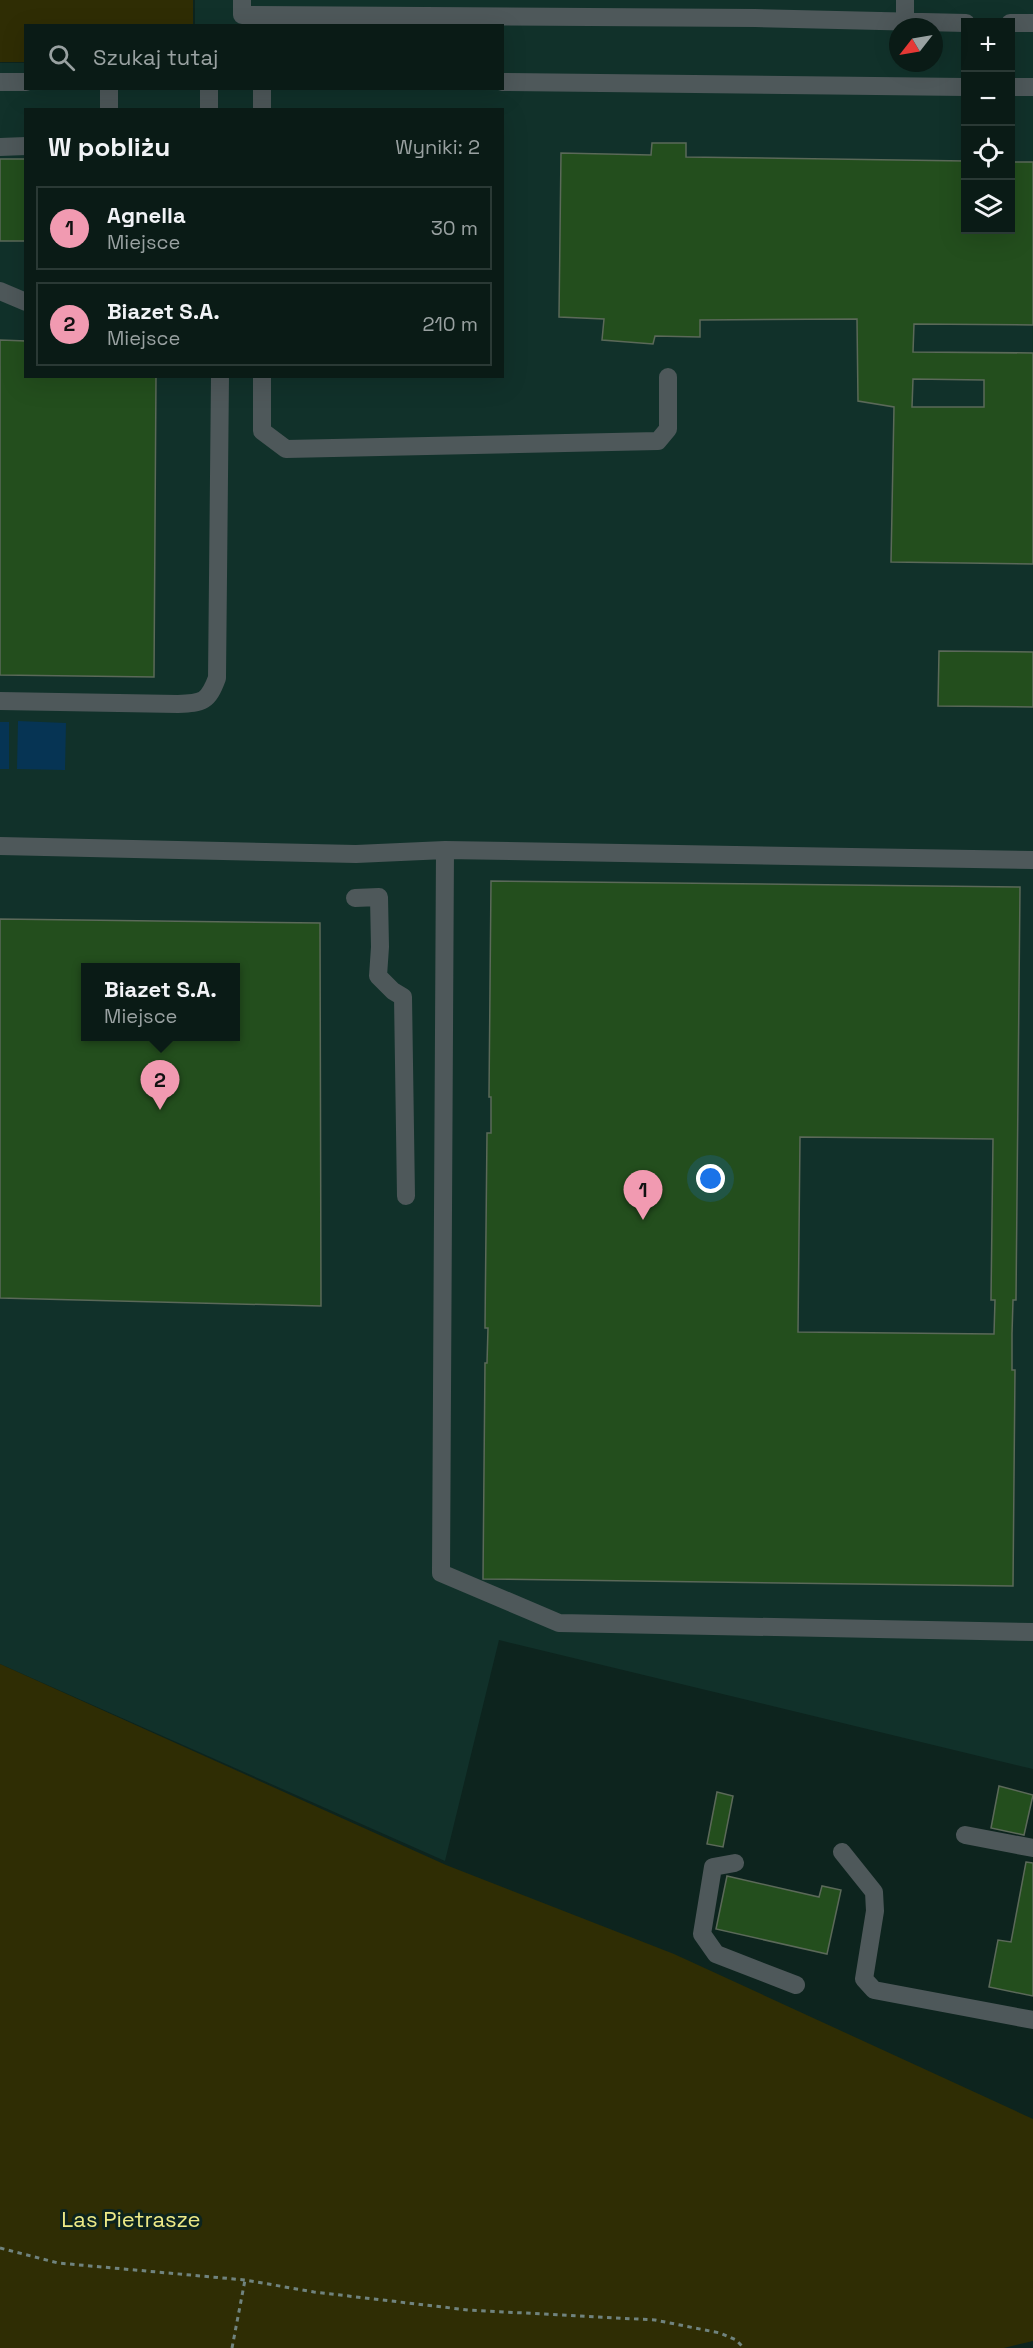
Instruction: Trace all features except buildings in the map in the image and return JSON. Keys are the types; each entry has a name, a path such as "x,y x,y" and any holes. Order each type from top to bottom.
{"street":[{"path":"242,0 242,15 381,14 755,18 889,23"},
{"path":"905,0 905,18"},
{"path":"943,23 961,23"},
{"path":"1015,23 1033,23"},
{"path":"0,82 24,82"},
{"path":"504,82 961,87"},
{"path":"1015,87 1033,87"},
{"path":"109,90 109,108"},
{"path":"208,108 209,90"},
{"path":"262,90 262,108"},
{"path":"0,147 24,146"},
{"path":"0,291 24,301"},
{"path":"262,378 262,431 286,449 658,441 668,429 668,377"},
{"path":"0,701 178,704 198,703 211,695 217,678 220,378"},
{"path":"0,846 356,854 445,850 1033,860"},
{"path":"445,850 441,1573 559,1623 1033,1632"},
{"path":"355,898 379,897 378,976 393,991 403,997 406,1196"},
{"path":"965,1835 1033,1848"},
{"path":"842,1852 874,1892 875,1911 864,1979 874,1990 1033,2020"},
{"path":"735,1863 713,1867 702,1934 716,1954 796,1985"}],"path":[{"path":"0,2248 58,2263 245,2280 314,2292 468,2310 655,2320 720,2333 736,2340 744,2348"},
{"path":"232,2348 245,2280"}],"shaded area":[{"path":"195,0 1033,0 1033,1769 499,1640 445,1861 0,1664 0,63 24,63 24,90 504,90 504,24 195,24"}],"green space":[{"path":"0,0 193,0 193,24 24,24 24,62 0,62"},
{"name":"Las Pietrasze","path":"0,1664 446,1865 674,1954 1033,2119 1033,2341 1004,2348 0,2348"}],"water":[{"path":"18,721 66,723 65,770 17,769"},
{"path":"0,722 9,722 9,769 0,769"}],"place":[{"name":"Biazet S.A.","path":"160,1110"},
{"name":"Agnella","path":"643,1220"}]}
